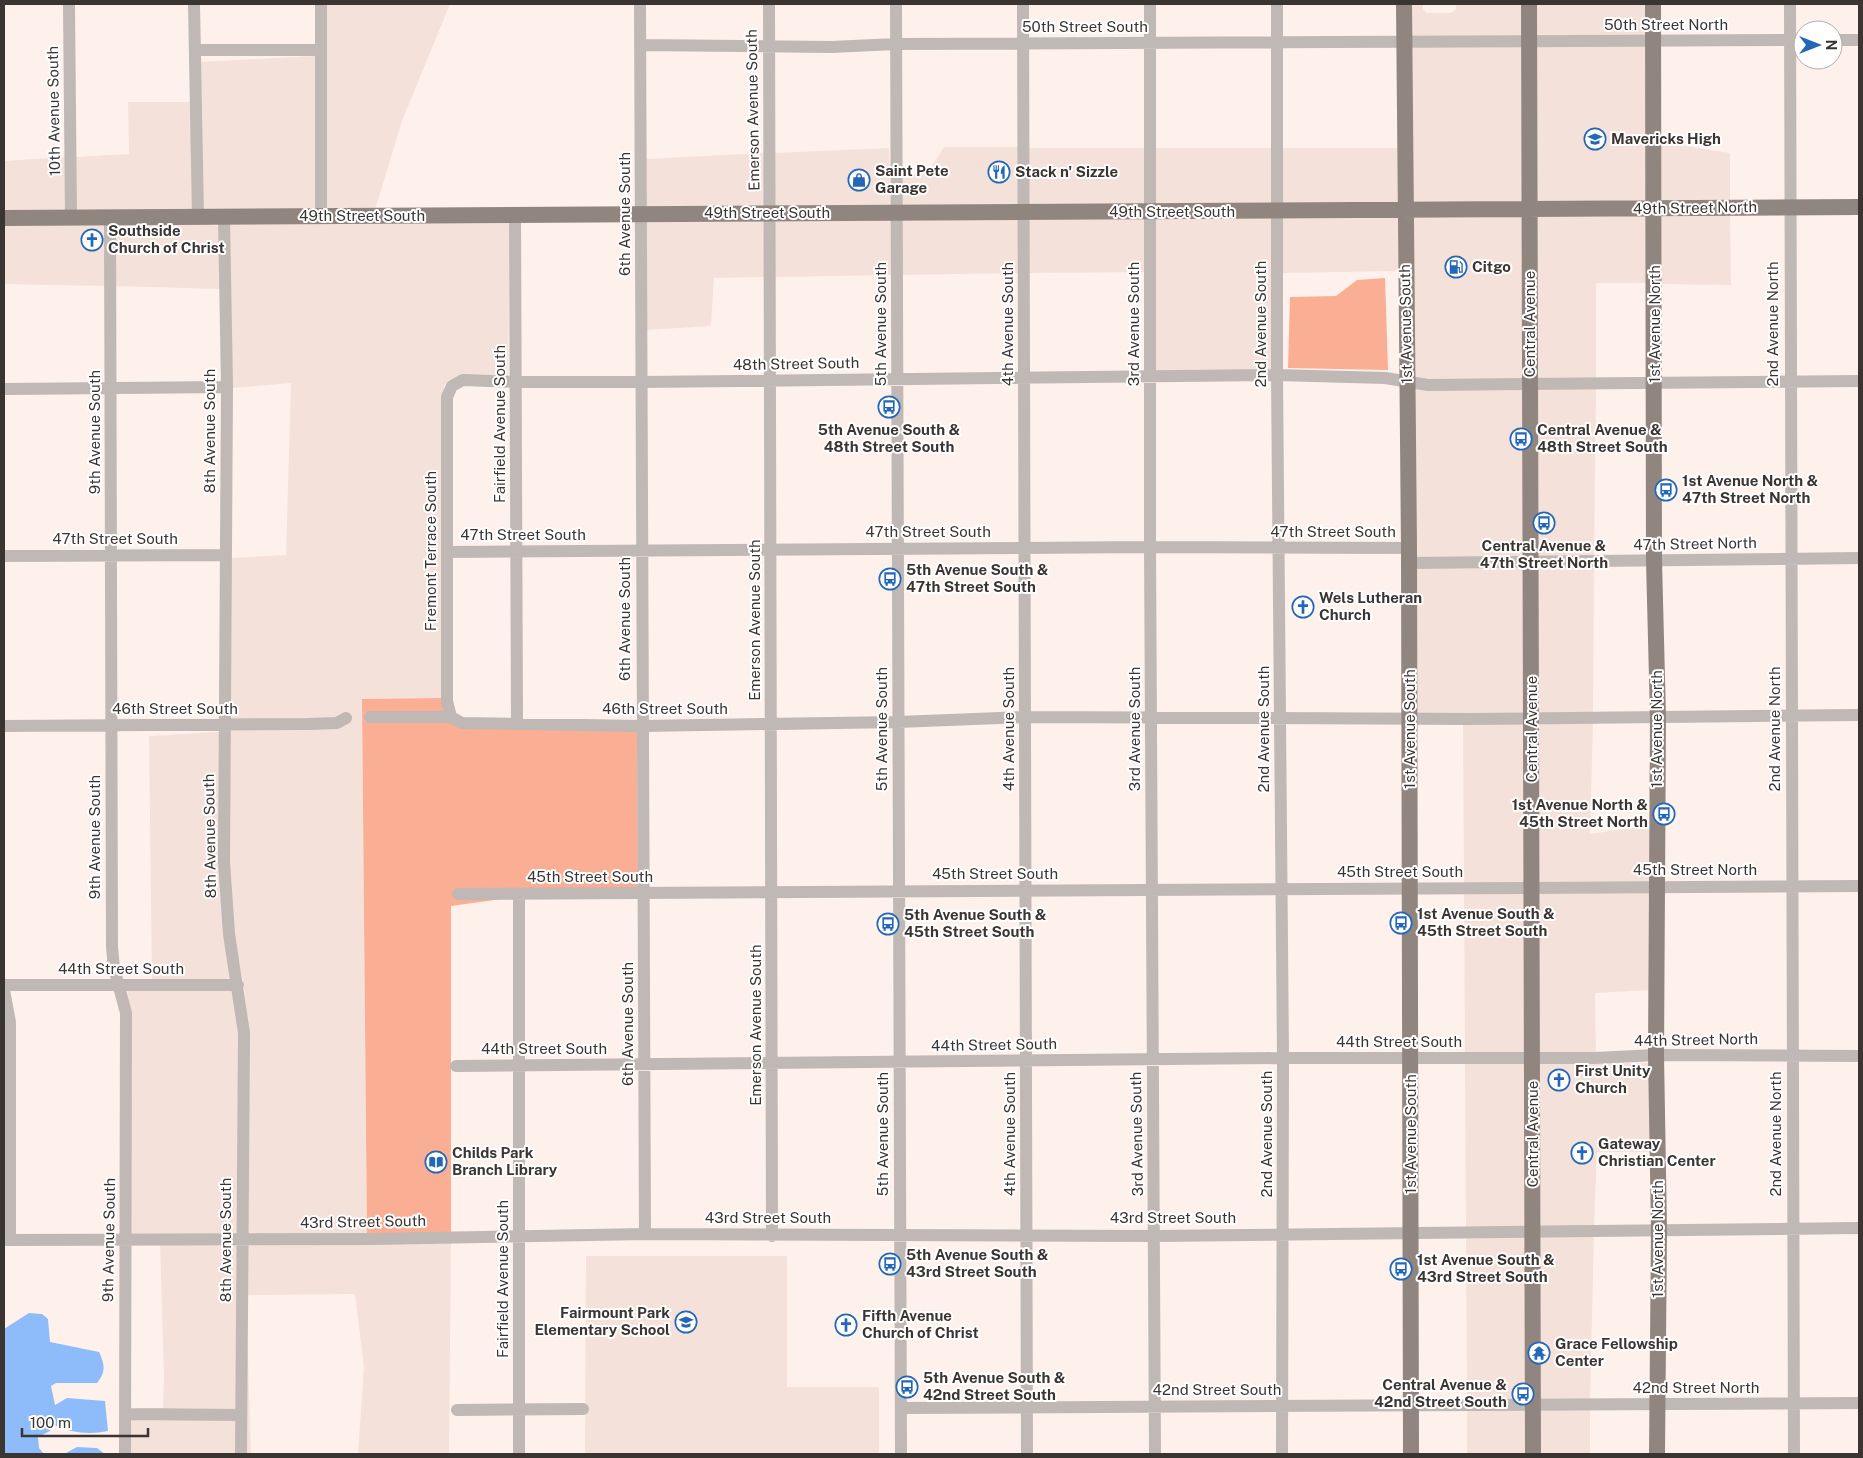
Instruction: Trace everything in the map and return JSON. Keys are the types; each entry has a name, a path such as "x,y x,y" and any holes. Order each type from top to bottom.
{"main road":[{"name":"1st Avenue South","path":"1404,4 1410,718 1411,1454"},
{"name":"Central Avenue","path":"1529,4 1533,1454"},
{"name":"1st Avenue North","path":"1653,4 1655,209 1654,561 1658,716 1656,886 1659,1230 1657,1454"},
{"name":"49th Street North","path":"1530,210 1859,207"},
{"name":"49th Street South","path":"4,218 1530,210"}],"street":[{"name":"10th Avenue South","path":"69,4 71,217"},
{"path":"194,4 198,217"},
{"path":"321,4 321,216"},
{"name":"6th Avenue South","path":"640,4 645,1234"},
{"name":"Emerson Avenue South","path":"769,4 772,1236"},
{"name":"5th Avenue South","path":"896,4 901,1454"},
{"name":"4th Avenue South","path":"1023,4 1027,1454"},
{"name":"3rd Avenue South","path":"1150,4 1151,890 1155,1454"},
{"name":"2nd Avenue South","path":"1277,4 1277,375 1283,1058 1282,1454"},
{"name":"2nd Avenue North","path":"1790,4 1794,1454"},
{"name":"50th Street North","path":"1529,42 1790,40"},
{"path":"1843,40 1859,40"},
{"name":"50th Street South","path":"640,45 768,47 1024,43 1529,42"},
{"path":"195,50 321,50"},
{"name":"Fairfield Avenue South","path":"515,215 517,723"},
{"name":"8th Avenue South","path":"224,216 227,386 224,862 229,934 244,1033 242,1454"},
{"name":"9th Avenue South","path":"110,217 112,947 114,968 121,986 126,1013 125,1454"},
{"name":"48th Street South","path":"452,386 463,380 641,382 1277,375 1406,380 1428,385 1859,381"},
{"path":"4,389 111,386 227,386"},
{"name":"Fremont Terrace South","path":"451,717 447,701 447,397 452,386"},
{"name":"47th Street South","path":"447,552 1150,547 1280,548 1532,562"},
{"name":"47th Street South","path":"4,556 226,555"},
{"name":"47th Street North","path":"1532,562 1859,558"},
{"name":"46th Street South","path":"370,717 451,717 462,723 642,726 898,722 1025,717 1532,718 1859,715"},
{"name":"46th Street South","path":"4,726 331,723 346,718"},
{"name":"45th Street North","path":"1532,887 1859,886"},
{"name":"45th Street South","path":"458,894 1532,887"},
{"name":"Fairfield Avenue South","path":"519,894 520,1454"},
{"name":"44th Street South","path":"4,985 238,985"},
{"path":"4,990 10,1022 7,1240"},
{"name":"44th Street North","path":"1532,1058 1859,1056"},
{"name":"44th Street South","path":"456,1066 1283,1058 1532,1058"},
{"name":"43rd Street South","path":"7,1240 242,1240 645,1234 772,1236 900,1234 1154,1236 1533,1230 1859,1228"},
{"name":"42nd Street North","path":"1533,1405 1859,1403"},
{"name":"42nd Street South","path":"901,1408 1533,1405"},
{"path":"457,1410 583,1409"},
{"path":"125,1414 241,1416"}],"shaded area":[{"path":"326,4 450,4 402,121 375,210 326,212"},
{"path":"1410,4 1423,4 1423,9 1427,13 1451,13 1456,9 1456,4 1524,4 1524,37 1409,38"},
{"path":"1534,4 1648,4 1649,37 1534,37"},
{"path":"1409,46 1524,46 1525,206 1410,206"},
{"path":"1534,46 1649,46 1650,204 1535,205"},
{"path":"316,54 316,212 203,212 200,62 314,56"},
{"path":"128,102 191,102 193,212 76,213 75,157 129,154"},
{"path":"1660,142 1730,153 1730,204 1660,204"},
{"path":"944,147 1019,147 1019,208 901,209 901,178 928,172"},
{"path":"889,148 891,209 775,209 775,153"},
{"path":"1029,148 1145,148 1145,208 1029,208"},
{"path":"1155,148 1272,148 1272,207 1155,207"},
{"path":"1282,148 1400,148 1400,206 1282,207"},
{"path":"765,153 765,209 646,210 646,159"},
{"path":"66,157 66,213 4,213 4,161"},
{"path":"1650,213 1650,283 1596,283 1596,379 1536,380 1535,214"},
{"path":"1660,213 1730,213 1731,285 1660,284"},
{"path":"1525,214 1526,380 1428,381 1411,377 1410,215"},
{"path":"1400,215 1400,271 1282,273 1282,216"},
{"path":"1145,216 1145,272 1029,273 1029,217"},
{"path":"1155,216 1272,216 1272,371 1155,373"},
{"path":"1019,217 1019,273 901,275 901,218"},
{"path":"765,218 765,277 714,278 711,326 646,330 646,219"},
{"path":"775,218 891,218 892,275 775,277"},
{"path":"510,219 508,377 449,380 444,386 442,698 362,699 367,1235 247,1236 249,1033 243,981 234,933 228,862 230,729 340,726 352,719 347,712 335,719 230,721 231,558 286,555 291,383 232,388 229,221"},
{"path":"4,222 105,222 106,286 4,284"},
{"path":"115,222 194,222 220,226 220,289 115,286"},
{"path":"1385,278 1388,370 1288,368 1290,297 1336,296 1357,280"},
{"path":"1411,386 1526,389 1527,557 1414,558"},
{"path":"1536,388 1596,388 1594,557 1536,557"},
{"path":"1527,566 1527,714 1415,714 1414,567"},
{"path":"1536,566 1594,566 1593,714 1537,714"},
{"path":"442,698 445,713 365,713 365,721 447,722 637,731 638,888 453,890 454,898 509,898 451,906 451,1232 367,1235 362,699"},
{"path":"1527,723 1527,883 1464,883 1463,724"},
{"path":"1537,723 1593,723 1590,834 1652,825 1651,882 1537,883"},
{"path":"219,732 233,981 152,981 149,736"},
{"path":"1651,890 1651,990 1595,993 1596,1054 1537,1054 1537,892"},
{"path":"1464,892 1527,892 1527,1054 1465,1054"},
{"path":"127,990 234,990 239,1033 237,1236 131,1236 131,1013"},
{"path":"1528,1062 1528,1226 1466,1228 1465,1063"},
{"path":"1537,1062 1651,1063 1653,1152 1597,1152 1594,1226 1538,1226"},
{"path":"1538,1234 1594,1234 1590,1400 1538,1400"},
{"path":"1528,1235 1528,1400 1467,1401 1466,1237"},
{"path":"451,1241 449,1454 358,1454 364,1367 355,1294 247,1295 247,1245"},
{"path":"160,1245 237,1245 236,1411 163,1410 164,1375"},
{"name":"Fairmount Park Elementary School","path":"586,1256 787,1256 787,1387 879,1387 879,1454 585,1454"},
{"path":"246,1332 248,1359 251,1454 246,1454"},
{"path":"1467,1409 1528,1409 1528,1454 1467,1454"},
{"path":"1538,1409 1590,1409 1590,1454 1538,1454"},
{"path":"130,1419 236,1420 237,1454 130,1454"}],"water":[{"path":"29,1313 42,1314 48,1319 50,1342 99,1352 104,1368 97,1383 56,1383 51,1386 55,1405 67,1398 105,1401 108,1431 81,1432 67,1430 54,1425 50,1431 38,1437 39,1448 44,1454 4,1454 4,1329"},
{"path":"77,1447 97,1448 105,1454 64,1454"}],"place":[{"name":"Mavericks High","path":"1595,139"},
{"name":"Stack n' Sizzle","path":"999,172"},
{"name":"Saint Pete Garage","path":"859,180"},
{"name":"Southside Church of Christ","path":"92,240"},
{"name":"Citgo","path":"1456,267"},
{"name":"5th Avenue South & 48th Street South","path":"889,407"},
{"name":"Central Avenue & 48th Street South","path":"1521,439"},
{"name":"1st Avenue North & 47th Street North","path":"1666,490"},
{"name":"Central Avenue & 47th Street North","path":"1544,523"},
{"name":"5th Avenue South & 47th Street South","path":"890,579"},
{"name":"Wels Lutheran Church","path":"1303,607"},
{"name":"1st Avenue North & 45th Street North","path":"1664,814"},
{"name":"1st Avenue South & 45th Street South","path":"1401,923"},
{"name":"5th Avenue South & 45th Street South","path":"888,924"},
{"name":"First Unity Church","path":"1559,1080"},
{"name":"Gateway Christian Center","path":"1582,1153"},
{"name":"Childs Park Branch Library","path":"436,1162"},
{"name":"5th Avenue South & 43rd Street South","path":"890,1264"},
{"name":"1st Avenue South & 43rd Street South","path":"1401,1269"},
{"name":"Fairmount Park Elementary School","path":"686,1322"},
{"name":"Fifth Avenue Church of Christ","path":"846,1325"},
{"name":"Grace Fellowship Center","path":"1539,1353"},
{"name":"5th Avenue South & 42nd Street South","path":"907,1387"},
{"name":"Central Avenue & 42nd Street South","path":"1523,1394"}]}
